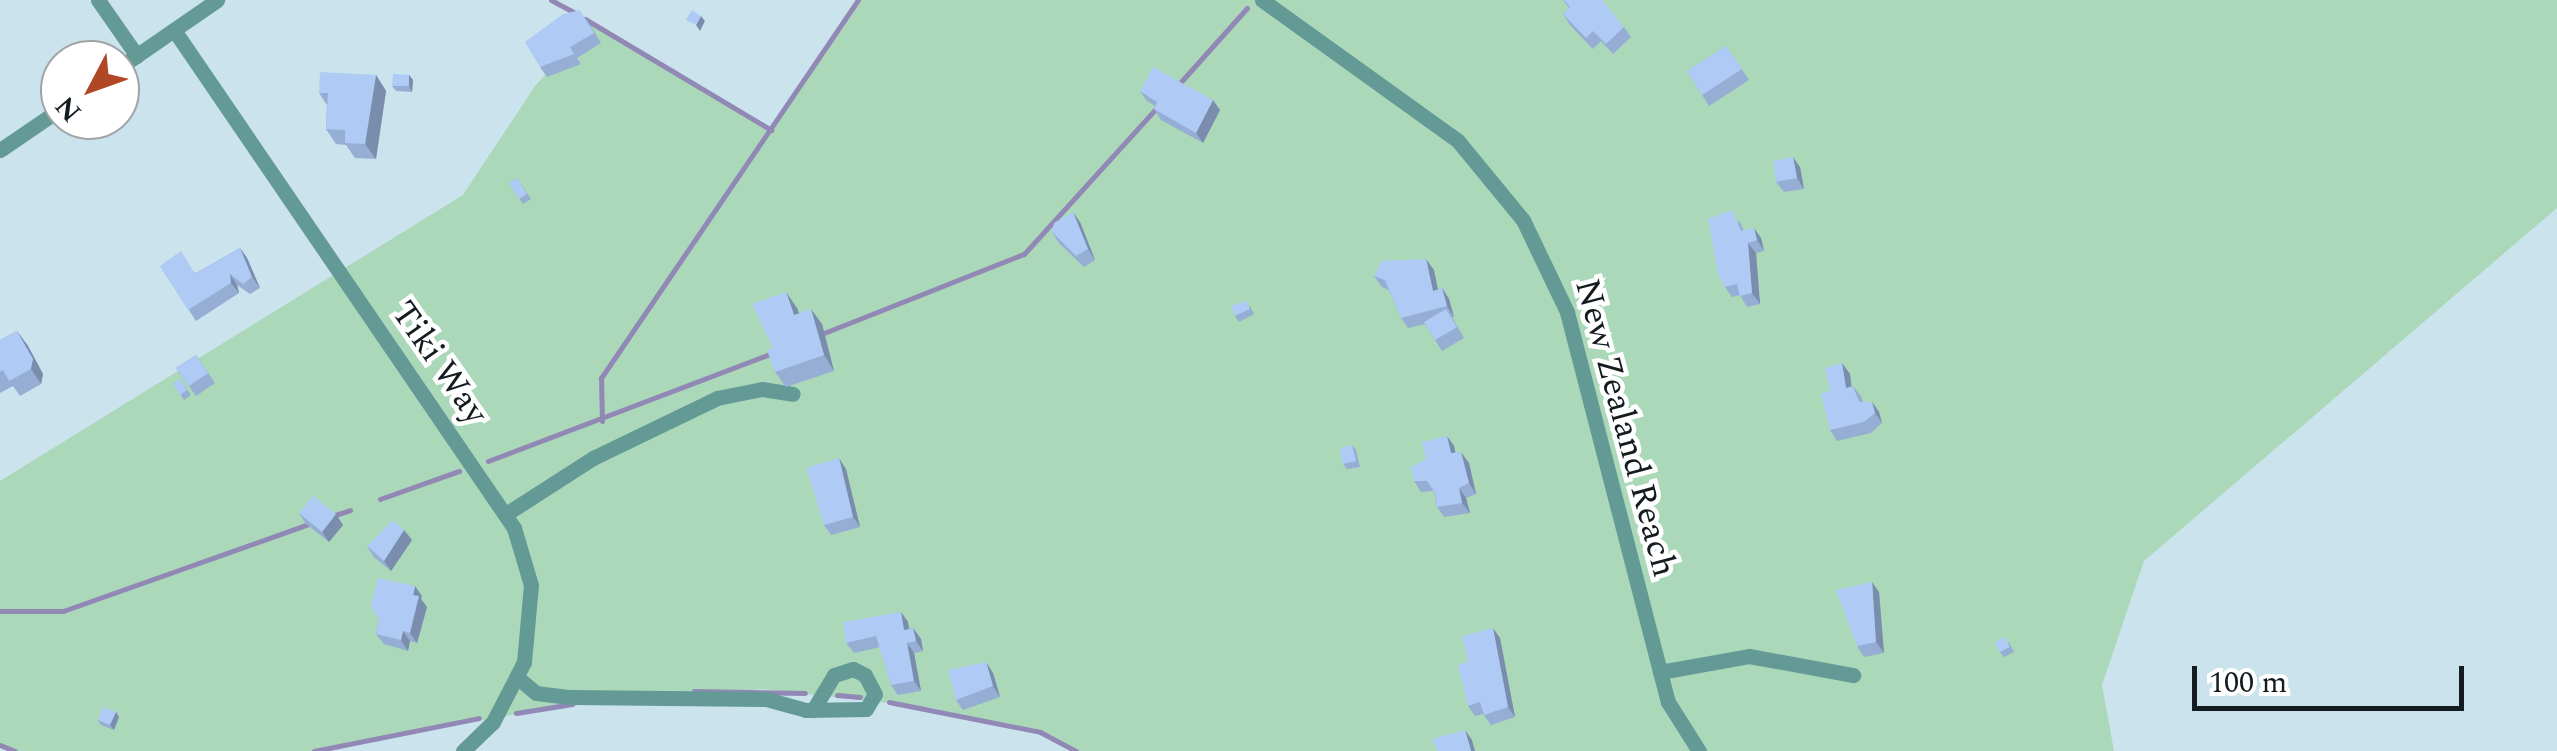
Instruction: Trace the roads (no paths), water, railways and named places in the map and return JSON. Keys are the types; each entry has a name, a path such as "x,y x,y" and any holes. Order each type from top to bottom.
{"street":[{"path":"98,0 126,40"},
{"path":"140,54 217,0"},
{"name":"New Zealand Reach","path":"1262,0 1429,116 1482,166 1523,220 1572,327 1660,672 1678,722 1699,751"},
{"name":"Tiki Way","path":"174,30 506,514 531,586 531,630 518,678 493,722 463,751"},
{"path":"0,150 40,122"},
{"path":"506,514 592,458 717,398 762,389 793,394"},
{"path":"1660,672 1748,656 1853,676"},
{"path":"518,678 536,693 570,697 710,696 813,710"}],"waterway":[{"path":"551,0 575,13"},
{"path":"602,421 601,378 858,0"},
{"path":"1179,84 1247,8"},
{"path":"585,19 771,130"},
{"path":"819,335 1024,254 1158,106"},
{"path":"488,461 772,353"},
{"path":"380,499 459,471"},
{"path":"332,516 350,510"},
{"path":"0,611 63,611 312,523"},
{"path":"694,691 805,693"},
{"path":"837,695 860,697"},
{"path":"889,702 1040,732 1076,751"},
{"path":"516,713 572,704"},
{"path":"314,751 479,718"},
{"path":"0,745 15,751"}]}
